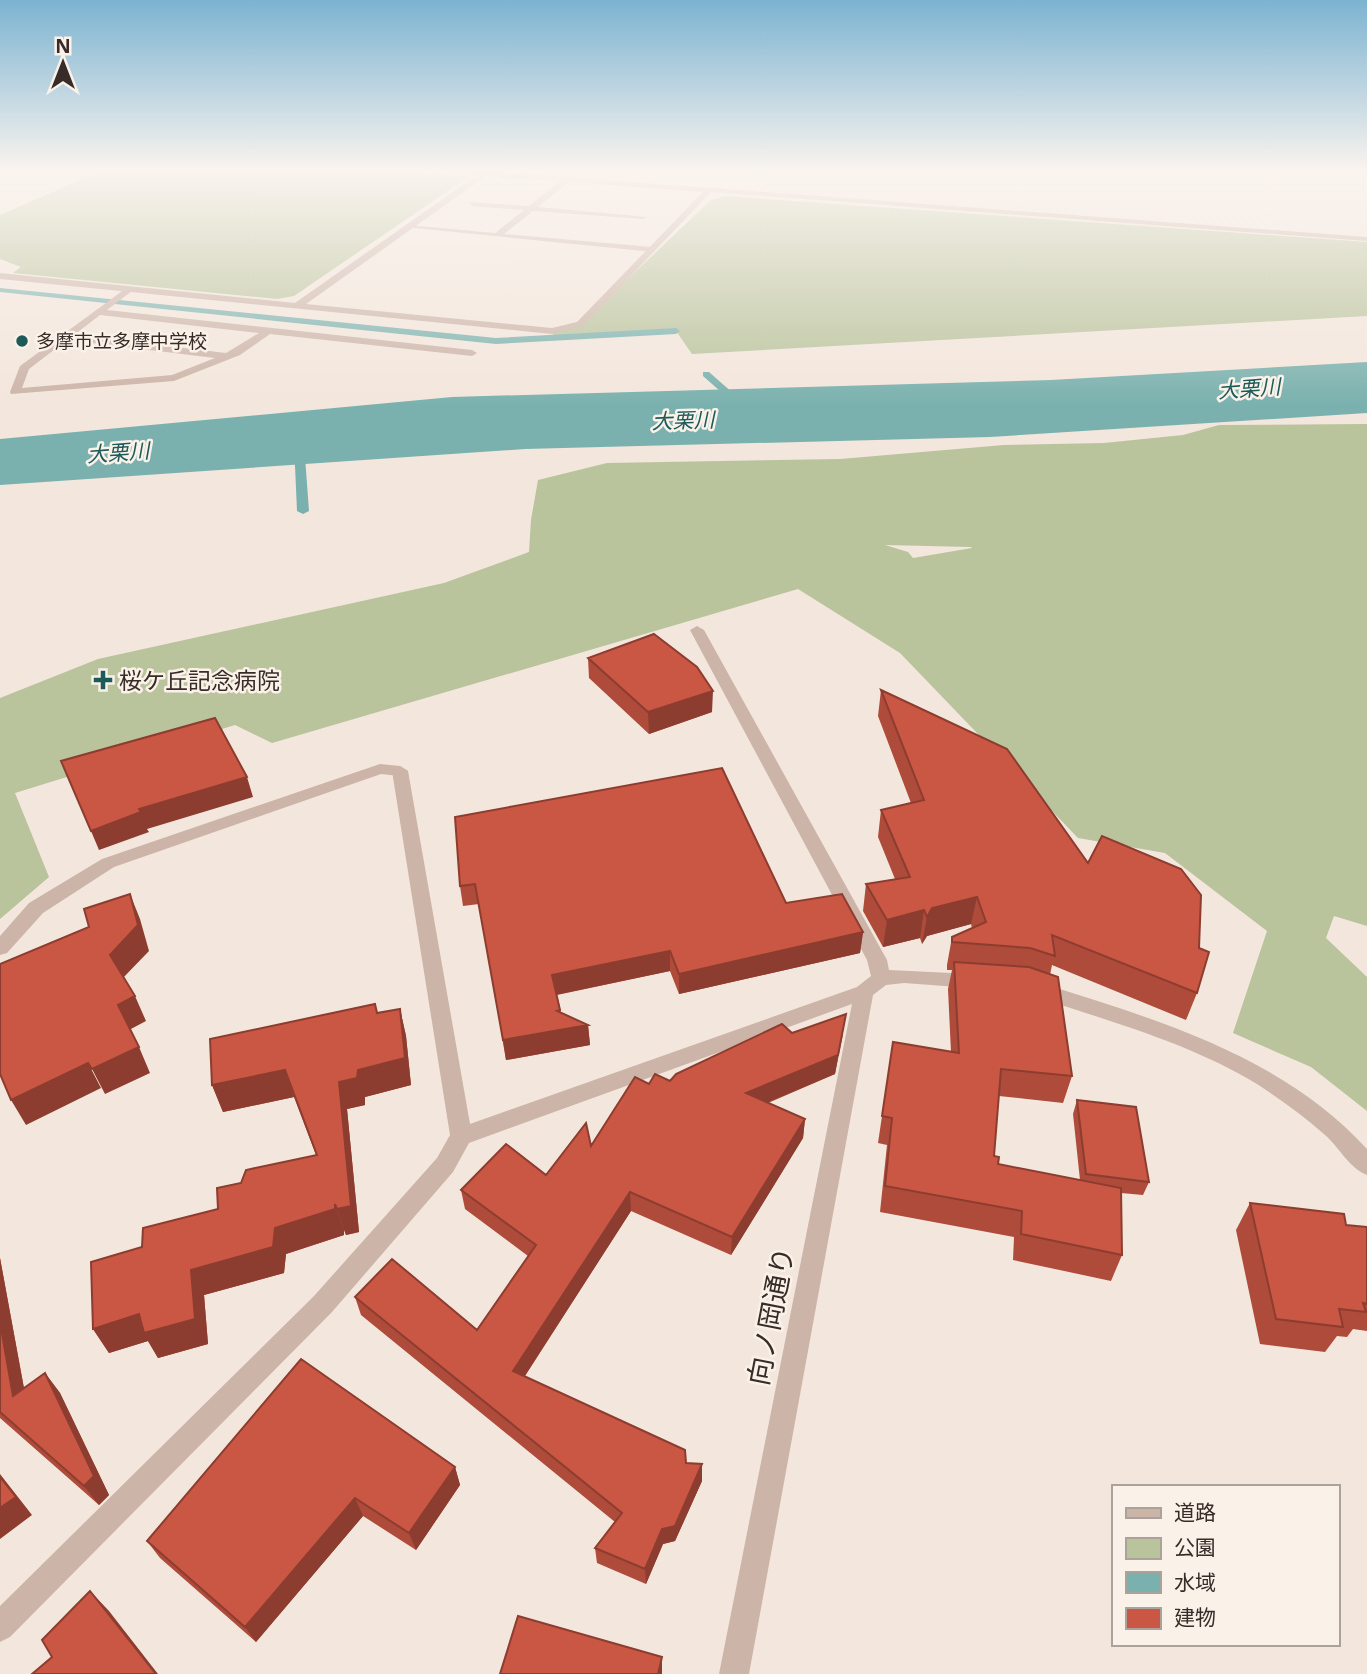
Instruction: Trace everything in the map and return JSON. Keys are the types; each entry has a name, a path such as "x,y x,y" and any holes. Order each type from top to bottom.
{"street":[{"path":"295,307 377,249"},
{"path":"641,249 651,250"},
{"path":"0,276 124,292 552,331 580,324 651,250"},
{"path":"124,292 24,368 15,392 174,378 227,356 268,331"},
{"path":"101,310 472,353"},
{"path":"64,337 227,356"},
{"path":"697,630 877,960 873,985"},
{"path":"0,948 36,908 108,863 380,769 400,771 461,1136 445,1165 323,1304 0,1627"},
{"path":"461,1136 904,976 997,983"},
{"name":"向ノ岡通り","path":"734,1674 873,985"},
{"path":"1023,985 1195,1044 1297,1097 1354,1147 1367,1165"}],"green space":[{"path":"0,249 363,249 294,296 277,299 13,273 21,267 0,259"},
{"path":"659,249 1367,249 1367,316 692,354 676,331 554,337 552,331 580,324"},
{"path":"1367,424 1367,926 1334,916 1326,938 1367,977 1367,1111 1311,1067 1233,1033 1267,931 1165,853 1078,838 900,653 798,589 272,743 235,725 15,793 49,877 0,919 0,698 98,659 444,583 529,552 538,480 607,463 840,459 1004,445 1104,443 1183,435 1219,425","holes":["885,545 971,547 913,558 908,552"]}],"water":[{"name":"大栗川","path":"1367,362 1367,413 990,437 525,449 0,485 0,439 452,397 1051,380"}],"building":[{"path":"654,634 697,667 713,691 648,712 588,658"},
{"path":"881,690 1007,749 1088,863 1102,836 1181,869 1201,895 1199,948 1209,952 1197,993 1052,935 1055,956 1030,948 952,942 952,937 986,922 977,897 932,908 927,917 924,910 887,920 866,884 910,877 881,810 924,800"},
{"path":"215,718 247,777 139,809 141,812 91,831 61,761"},
{"path":"722,768 786,903 842,894 863,932 679,974 670,951 552,975 560,1010 557,1011 588,1025 503,1040 475,884 460,886 455,817"},
{"path":"130,894 138,925 110,955 135,996 118,1005 139,1047 92,1069 88,1063 11,1100 0,1074 0,964 89,927 84,909"},
{"path":"954,962 1029,967 1058,977 1072,1076 1001,1069 994,1156 999,1157 998,1164 1121,1188 1122,1255 1021,1234 1022,1211 885,1186 892,1118 882,1116 893,1042 959,1053"},
{"path":"375,1004 377,1013 400,1009 405,1058 358,1070 357,1078 339,1082 351,1206 337,1209 335,1204 335,1209 275,1228 273,1247 191,1270 195,1319 144,1333 139,1314 93,1329 91,1262 142,1247 143,1228 218,1209 217,1188 241,1183 246,1170 317,1155 285,1070 212,1085 210,1039"},
{"path":"846,1014 838,1055 746,1093 805,1119 732,1237 630,1192 513,1371 685,1450 686,1463 702,1464 675,1526 662,1529 645,1569 595,1548 622,1513 355,1297 392,1259 477,1330 536,1245 461,1190 506,1144 546,1175 586,1123 591,1146 635,1077 649,1084 655,1074 670,1081 676,1074 782,1024 792,1033"},
{"path":"1077,1100 1136,1107 1149,1182 1086,1174"},
{"path":"1250,1203 1344,1214 1346,1225 1367,1227 1367,1304 1363,1303 1366,1312 1339,1309 1343,1327 1276,1319"},
{"path":"0,1322 13,1396 45,1373 94,1476 84,1486 0,1412"},
{"path":"301,1359 455,1467 409,1533 355,1498 245,1627 147,1541"},
{"path":"0,1477 16,1497 0,1508"},
{"path":"90,1591 156,1674 32,1674 52,1657 42,1640"},
{"path":"518,1616 662,1657 658,1674 500,1674"}],"waterway":[{"path":"0,290 496,341 676,331"},
{"path":"706,374 732,397 741,396"},
{"path":"299,443 303,511"}],"place":[{"name":"多摩市立多摩中学校","path":"22,341"},
{"name":"桜ケ丘記念病院","path":"103,680"}]}
